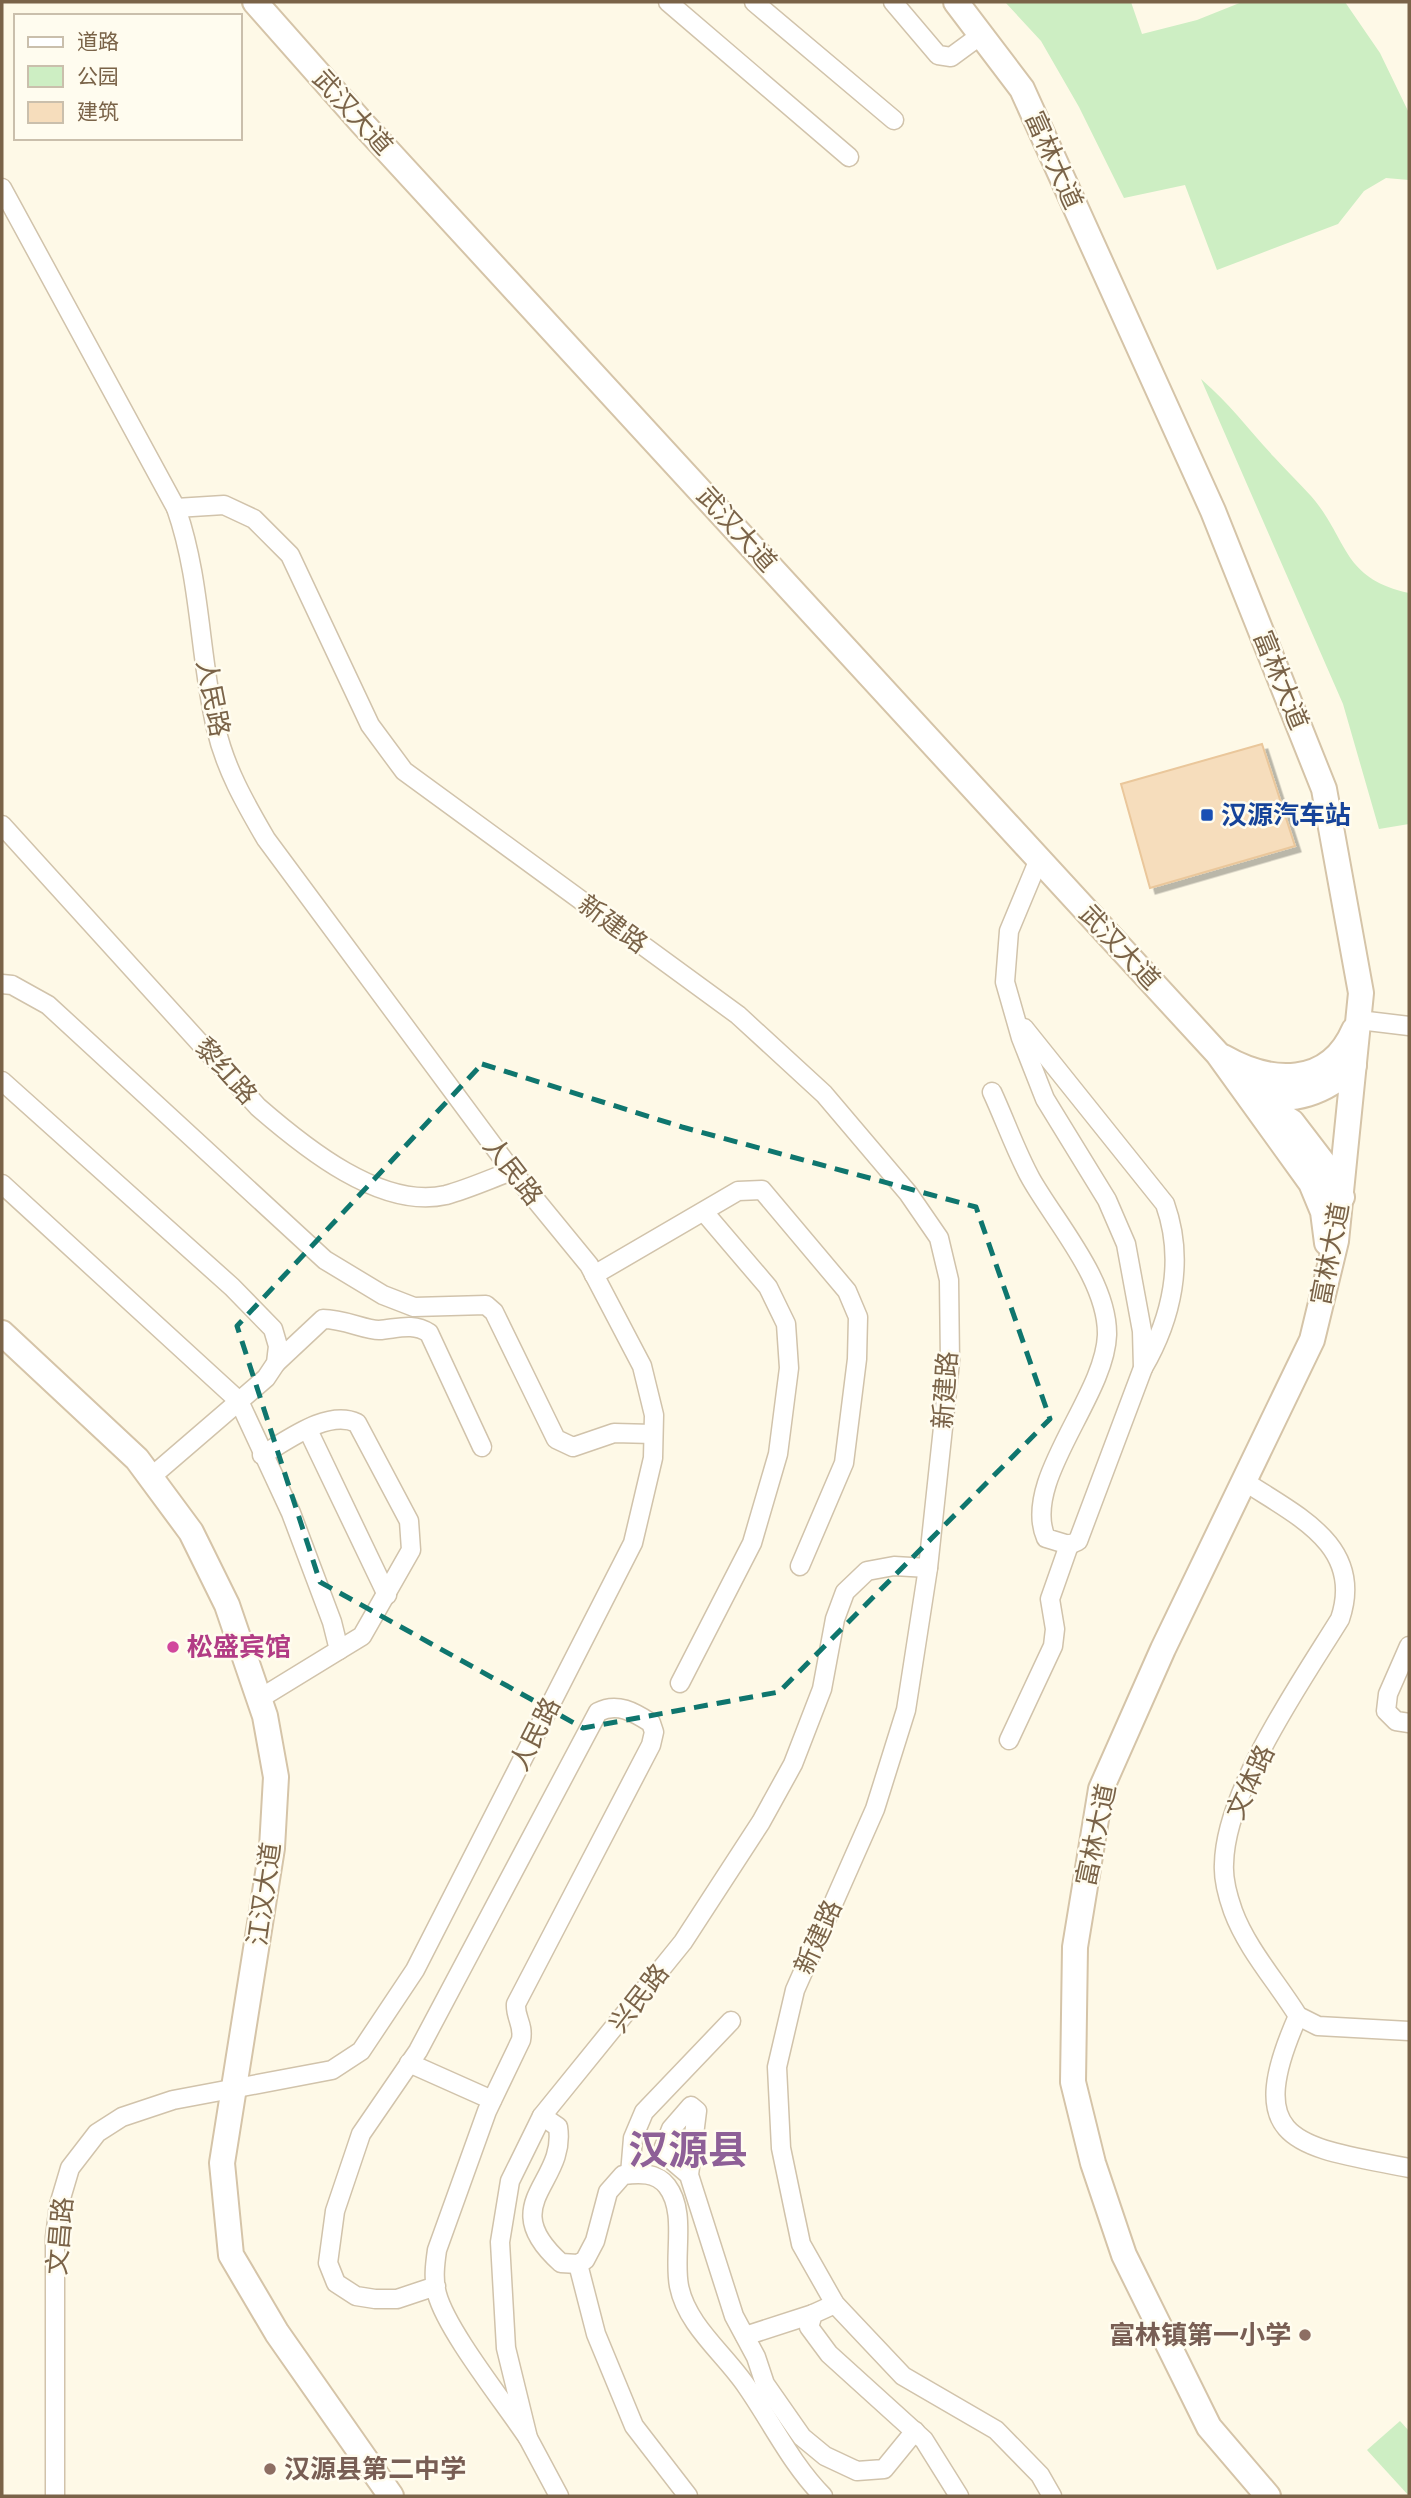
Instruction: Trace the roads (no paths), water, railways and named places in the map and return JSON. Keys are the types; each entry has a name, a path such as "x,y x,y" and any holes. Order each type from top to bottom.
{"main road":[{"name":"武汉大道","path":"255,2 362,123 1219,1055"},
{"name":"富林大道","path":"956,2 1022,89 1213,511 1324,789 1361,993 1342,1197 1312,1340 1163,1649 1101,1788 1075,1947 1073,2082 1093,2163 1124,2255 1209,2427 1268,2496"},
{"path":"1219,1055 1247,1071 1265,1075 1306,1074 1332,1062 1346,1048 1359,1020"},
{"path":"1219,1055 1253,1090 1284,1100 1317,1091 1341,1079 1354,1065"},
{"path":"1219,1055 1260,1102 1292,1122 1328,1169 1342,1197"},
{"path":"1219,1055 1311,1183 1322,1212 1328,1244 1326,1280"},
{"name":"江汉大道","path":"2,1333 138,1459 191,1532 221,1593 259,1699 276,1777 272,1848 222,2164 231,2255 277,2333 391,2496"}],"street":[{"path":"668,2 849,157"},
{"path":"754,2 894,120"},
{"path":"893,2 938,55 951,57 981,35"},
{"name":"人民路","path":"2,188 176,508 188,543 216,728 233,782 265,839 512,1171 594,1275 642,1366 654,1415 653,1458 633,1543 415,1970 361,2051 332,2070 235,2086"},
{"name":"新建路","path":"176,508 224,505 254,519 290,555 370,725 404,771 769,1042 824,1094 916,1204 939,1238 949,1280 950,1362 928,1568 906,1710 895,1755 875,1809 795,1990 777,2067 781,2148 801,2244 835,2304 903,2376 996,2430 1040,2475 1052,2496"},
{"name":"黎红路","path":"2,825 258,1107 305,1147 347,1174 412,1196 444,1195 512,1171"},
{"path":"1039,859 1009,931 1005,982 1045,1099 1107,1200 1126,1244 1142,1331 1143,1368"},
{"path":"2,984 12,985 48,1005 325,1260 383,1294 414,1307 486,1305 494,1312 556,1439 573,1447 614,1433 653,1434"},
{"path":"992,1092 1030,1178 1075,1248 1102,1304 1107,1334 1101,1366 1060,1449 1044,1496 1041,1527 1046,1538 1069,1545 1078,1541 1143,1368 1170,1311 1174,1228 1165,1204 1015,1017"},
{"path":"1359,1020 1409,1026"},
{"path":"2,1081 259,1314 273,1329 278,1346 276,1363"},
{"path":"2,1184 239,1401 291,1513 332,1622 339,1650"},
{"path":"594,1275 738,1191 762,1189 848,1291 858,1317 857,1359 844,1463 800,1566"},
{"path":"680,1683 752,1542 778,1454 789,1368 786,1324 768,1287 704,1212"},
{"path":"151,1477 266,1378 276,1363 323,1319 342,1319 376,1330 394,1327 422,1328 429,1333 482,1447"},
{"path":"259,1699 362,1636 411,1550 409,1521 357,1423 345,1417 308,1430 262,1455"},
{"path":"308,1430 387,1595"},
{"name":"文体路","path":"1244,1481 1320,1531 1341,1565 1343,1584 1345,1605 1340,1619 1285,1709 1237,1801 1228,1828 1223,1866 1234,1913 1250,1945 1298,2016"},
{"path":"1009,1740 1054,1646 1055,1629 1050,1599 1069,1545"},
{"name":"兴民路","path":"559,2496 528,2438 506,2348 500,2242 510,2181 542,2116 683,1942 761,1822 793,1765 822,1689 835,1619 845,1592 867,1571 894,1566 928,1568"},
{"path":"1409,1646 1388,1694 1385,1711 1396,1721 1409,1723"},
{"path":"436,2286 397,2300 356,2296 336,2283 328,2263 335,2211 360,2134 409,2063 598,1712 608,1707 620,1708 651,1723 654,1732 652,1745 516,2004 515,2012 523,2030 492,2100 436,2250 437,2295 457,2332 528,2438"},
{"path":"1409,2031 1318,2026 1298,2016 1288,2039 1276,2086 1277,2116 1282,2127 1295,2138 1324,2150 1409,2168"},
{"path":"630,2174 633,2138 644,2112 702,2048 732,2021"},
{"path":"409,2063 492,2100"},
{"name":"文昌路","path":"55,2496 55,2237 59,2205 70,2168 82,2149 97,2133 122,2117 173,2100 235,2086"},
{"path":"542,2116 558,2127 560,2141 537,2195 532,2225 537,2240 561,2263 578,2264 585,2260 595,2241 608,2192 623,2175 645,2173 665,2184 675,2200 679,2285 689,2313 746,2385 807,2481 823,2496"},
{"path":"690,2175 725,2290 765,2384 802,2437 825,2455 857,2472 884,2469 915,2431"},
{"path":"578,2264 596,2334 634,2426 688,2496"},
{"path":"746,2336 835,2304"},
{"path":"813,2314 809,2327 830,2354 924,2440 960,2496"}],"place":[{"name":"汉源汽车站","path":"1207,815"},
{"name":"松盛宾馆","path":"173,1647"},
{"name":"富林镇第一小学","path":"1305,2335"},
{"name":"汉源县第二中学","path":"270,2469"}],"district":[{"name":"汉源县","path":"688,2150"}]}
